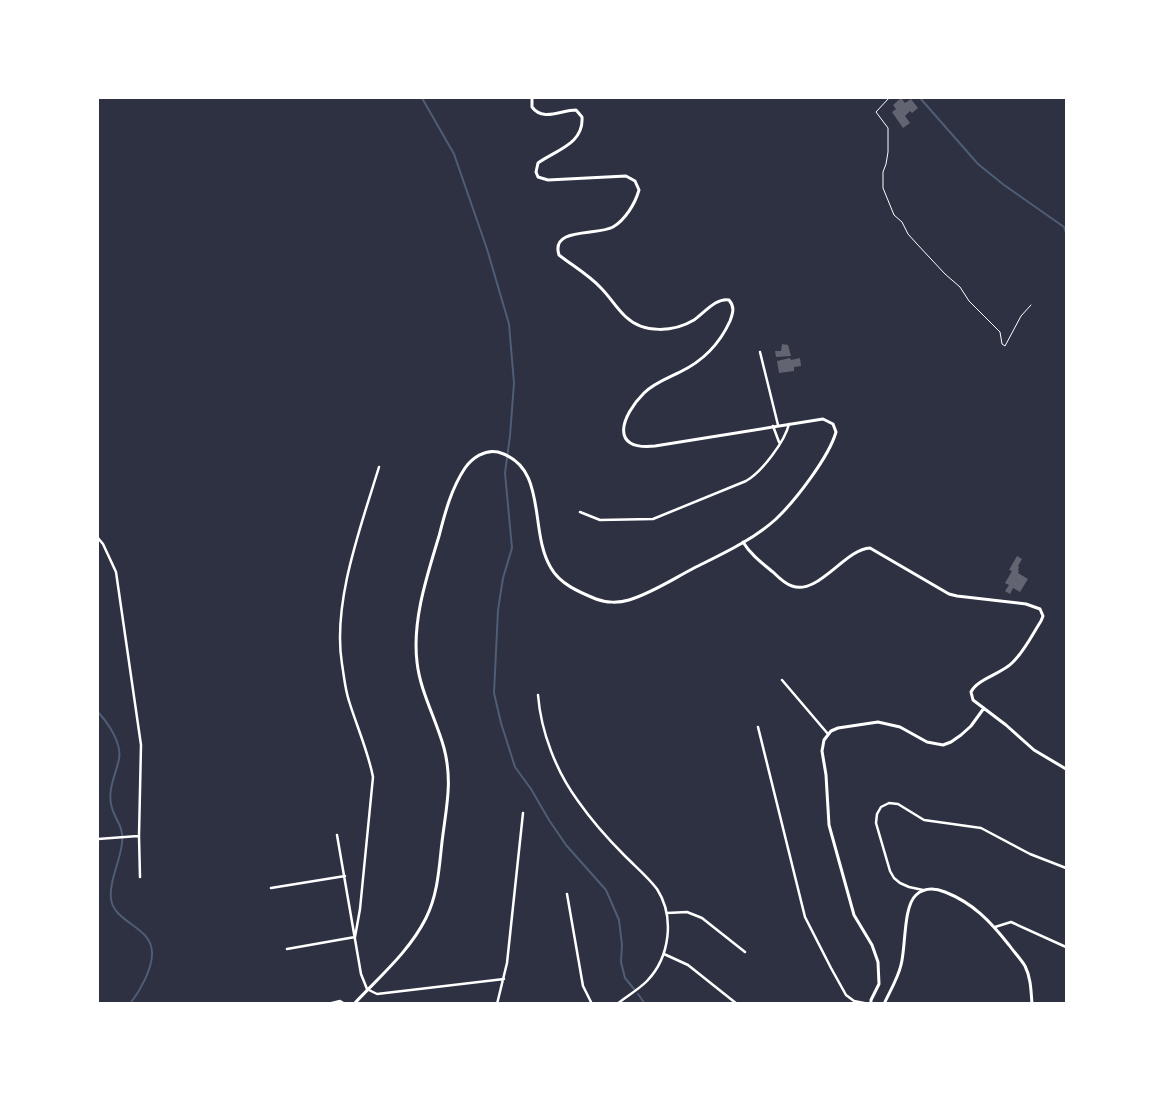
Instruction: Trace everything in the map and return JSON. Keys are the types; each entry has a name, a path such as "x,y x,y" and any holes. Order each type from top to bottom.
{"street":[{"path":"354,1004 418,933 429,912 437,884 448,803 448,770 442,740 418,671 416,637 422,598 448,502 466,465 482,454 495,451 521,466 528,476 532,487 539,538 551,569 572,589 601,601 628,600 654,590 743,542 774,521 785,510 823,459 836,432 833,424 823,419 641,447 633,445 626,439 624,432 626,421 639,399 655,384 684,370 708,353 727,328 734,310 733,305 729,300 722,300 680,327 658,329 644,327 628,319 600,287 560,255 558,244 566,236 601,232 621,222 632,206 639,190 635,181 626,176 548,180 538,177 536,172 538,163 570,144 576,138 582,125 582,117 576,110 549,115 539,113 532,107 532,98"},
{"path":"760,352 778,425"},
{"path":"580,512 600,520 653,519 730,488 756,476 786,434 789,424"},
{"path":"773,426 779,442"},
{"path":"355,937 360,909 373,778 370,760 348,699 341,661 341,621 347,576 378,467"},
{"path":"98,538 103,544 116,572 142,745 139,836 140,876"},
{"path":"743,542 753,555 792,586 804,586 815,582 851,556 861,550 870,548 949,594 1026,604 1040,609 1043,616 1041,621 1014,662 1000,673 979,683 972,688 971,692 974,700 1034,750 1066,769"},
{"path":"782,680 828,734"},
{"path":"538,695 546,736 564,780 606,836 654,886 661,897 667,913 668,935 664,954 656,969 647,982 617,1004"},
{"path":"758,727 806,917 830,968 846,995 854,1001 870,1004 878,984 878,962 872,945 854,915 828,825 826,780 822,751 824,740 834,729 841,727 864,723 885,723 900,727 927,742 943,745 951,742 971,726 984,708"},
{"path":"1032,1004 1030,982 1021,960 995,927 979,911 959,898 937,889 923,890 909,887 894,878 890,871 876,824 877,814 881,807 888,803 898,804 924,820 981,828 1030,854 1066,868"},
{"path":"497,1004 507,963 523,813"},
{"path":"98,839 139,836"},
{"path":"337,836 361,974 367,989 377,994 504,979"},
{"path":"271,888 345,876"},
{"path":"884,1004 898,976 909,906 913,898 923,890"},
{"path":"567,894 583,986 592,1004"},
{"path":"667,913 687,912 702,918 745,952"},
{"path":"995,927 1011,922 1066,947"},
{"path":"287,949 355,937"},
{"path":"664,954 688,966 737,1004"},
{"path":"328,1004 340,1001 346,1004"}],"path":[{"path":"889,98 876,112 888,128 888,152 883,172 883,188 894,215 902,222 908,234 960,287 969,301 1000,332 1002,344 1005,346 1021,316 1030,305"}],"building":[{"path":"901,98 905,103 911,99 918,108 912,113 910,111 905,116 910,123 903,128 892,112 896,109 893,105"},
{"path":"782,344 788,345 791,356 776,357 775,351 781,351"},
{"path":"790,358 791,360 800,358 801,366 794,367 794,371 779,373 777,361"},
{"path":"1017,556 1022,559 1018,566 1018,573 1028,579 1020,592 1013,588 1010,594 1005,591 1009,585 1005,583 1012,571 1009,570"}],"waterway":[{"path":"422,98 454,154 487,249 509,324 514,383 505,473 512,548 503,578 498,610 494,693 501,723 515,767 566,845 606,890 619,920 622,945 621,962 625,978 634,989"},
{"path":"920,98 978,164 1004,185 1064,227 1066,233"},
{"path":"98,712 113,734 119,753 110,798 112,809 122,831 122,843 113,878 111,899 119,914 146,936 152,952 152,958 145,979 130,1004"},
{"path":"638,994 645,1004"}]}
